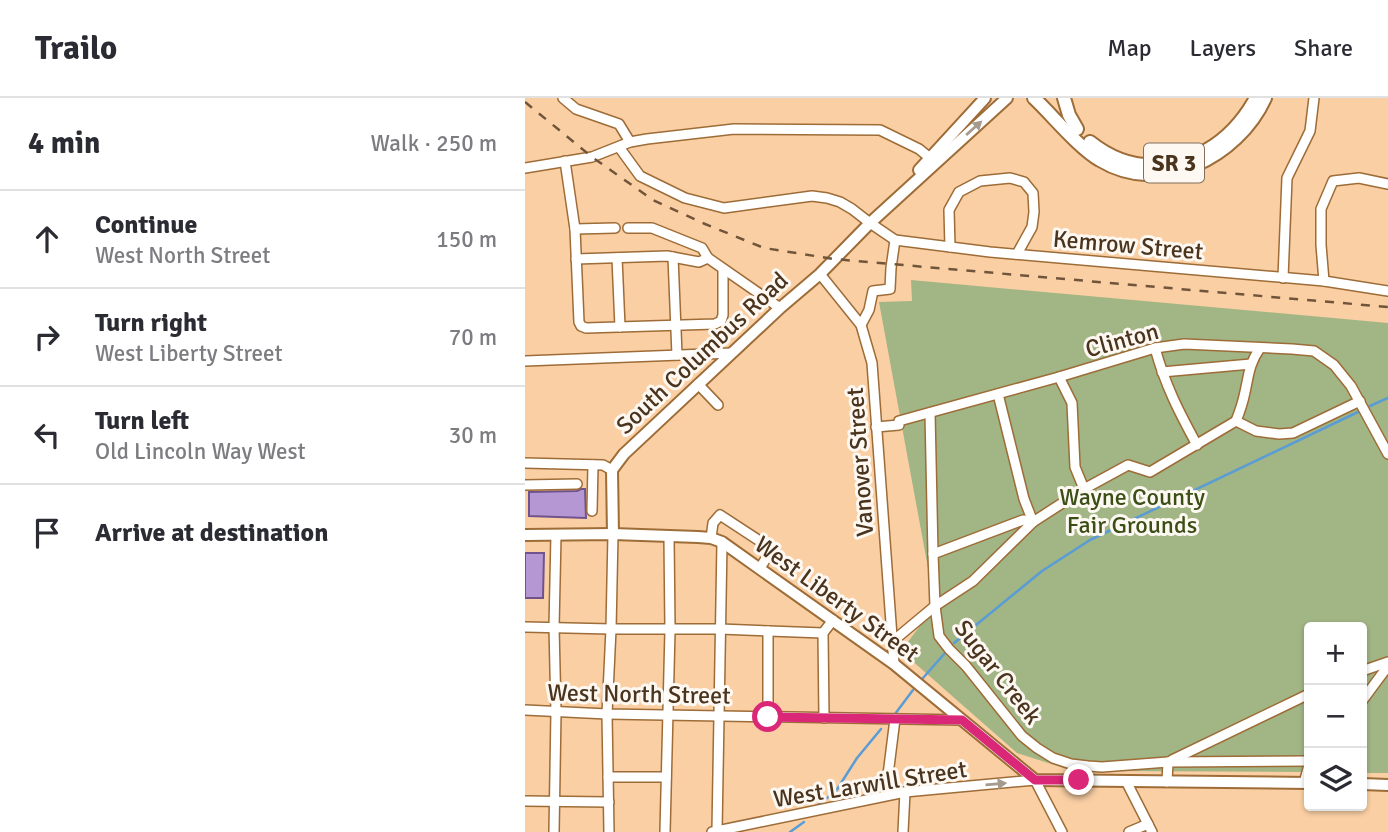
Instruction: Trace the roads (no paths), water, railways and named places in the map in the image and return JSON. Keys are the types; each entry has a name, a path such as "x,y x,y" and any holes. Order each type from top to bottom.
{"highway":[{"path":"1034,98 1098,159 1124,171 1142,174 1174,172 1193,167 1225,149 1254,119 1265,98"},
{"path":"1045,98 1077,129"},
{"name":"SR 3","path":"1064,98 1077,129 1100,150 1120,160 1145,166 1162,166 1192,158 1216,145 1236,127 1256,98"}],"main road":[{"name":"South Columbus Road","path":"613,534 612,470 624,454 820,274 933,160 985,98"},
{"name":"South Columbus Road","path":"933,160 1007,98"},
{"path":"525,535 613,534 716,540"},
{"name":"West Liberty Street","path":"716,540 760,568 894,664 1035,780"},
{"path":"1035,780 1304,783"},
{"path":"1367,784 1388,785"}],"street":[{"path":"563,98 576,108 619,124 630,142"},
{"path":"1283,278 1287,178 1310,131 1314,98"},
{"path":"525,168 592,157 630,142 734,129 880,130 919,149 933,160"},
{"name":"Kemrow Street","path":"619,147 640,176 685,198 724,208 820,197 840,202 895,240 1017,254 1324,281 1388,290"},
{"path":"565,161 575,229 581,326 715,324 721,321 723,315 723,269"},
{"path":"950,247 949,210 959,192 980,181 1010,178 1024,182 1033,193 1034,203 1032,227 1017,254"},
{"path":"1324,281 1321,209 1333,181 1359,178 1388,184"},
{"path":"575,229 615,228"},
{"path":"628,228 652,228 702,248 708,258 780,308"},
{"path":"861,325 869,310 873,291 890,289 895,240"},
{"path":"576,258 673,257 699,262 708,258"},
{"path":"673,257 677,355"},
{"path":"617,258 620,327"},
{"name":"Vanover Street","path":"820,274 861,325 872,363 894,664"},
{"name":"Clinton","path":"876,427 899,425 899,421 1156,348 1184,344 1260,348 1314,351 1334,365 1351,386 1388,454"},
{"path":"1156,348 1172,397 1197,445"},
{"path":"893,641 935,606 973,581 1033,522 1084,488 1128,465 1150,472 1236,421 1251,364 1260,348"},
{"path":"525,361 732,353"},
{"path":"1162,372 1251,364"},
{"path":"1059,377 1072,403 1075,467 1084,488"},
{"path":"698,384 718,405"},
{"path":"998,394 1024,499 1033,522"},
{"path":"1236,421 1256,431 1293,433 1361,403"},
{"name":"Sugar Creek","path":"930,413 935,606 939,636 967,666 1022,736 1053,758 1088,766 1168,762 1304,763"},
{"path":"1376,432 1388,426"},
{"path":"525,463 603,465 612,470"},
{"path":"592,511 593,465"},
{"path":"525,485 577,484"},
{"path":"714,831 720,629 713,523 720,514 772,549 760,568"},
{"path":"933,554 1023,520 1033,522"},
{"path":"609,832 607,714 613,534"},
{"path":"554,832 556,535"},
{"path":"665,832 670,630 669,537"},
{"path":"824,718 823,633 833,620"},
{"path":"525,627 823,633"},
{"path":"768,631 768,717"},
{"path":"1367,670 1388,664"},
{"path":"1367,694 1388,664"},
{"path":"1167,782 1168,762 1304,696"},
{"name":"West North Street","path":"525,710 607,714 962,720"},
{"path":"888,795 895,719"},
{"path":"608,777 666,777"},
{"name":"West Larwill Street","path":"714,831 905,792 1035,780"},
{"name":"West Liberty Street","path":"1035,780 1062,832"},
{"path":"1126,781 1150,828 1129,832"},
{"path":"903,832 905,792"},
{"path":"525,801 609,802"}],"waterway":[{"path":"1370,406 1388,398"},
{"path":"954,643 1042,571 1090,540 1358,412"},
{"path":"923,678 945,653"},
{"path":"895,714 913,690"},
{"path":"818,805 836,791 857,758 881,729"},
{"path":"790,832 804,822"}],"railway":[{"path":"525,102 592,157 653,200 764,248 834,259 1388,307"}],"park label":[{"name":"Wayne County Fair Grounds","path":"1132,511"}]}
